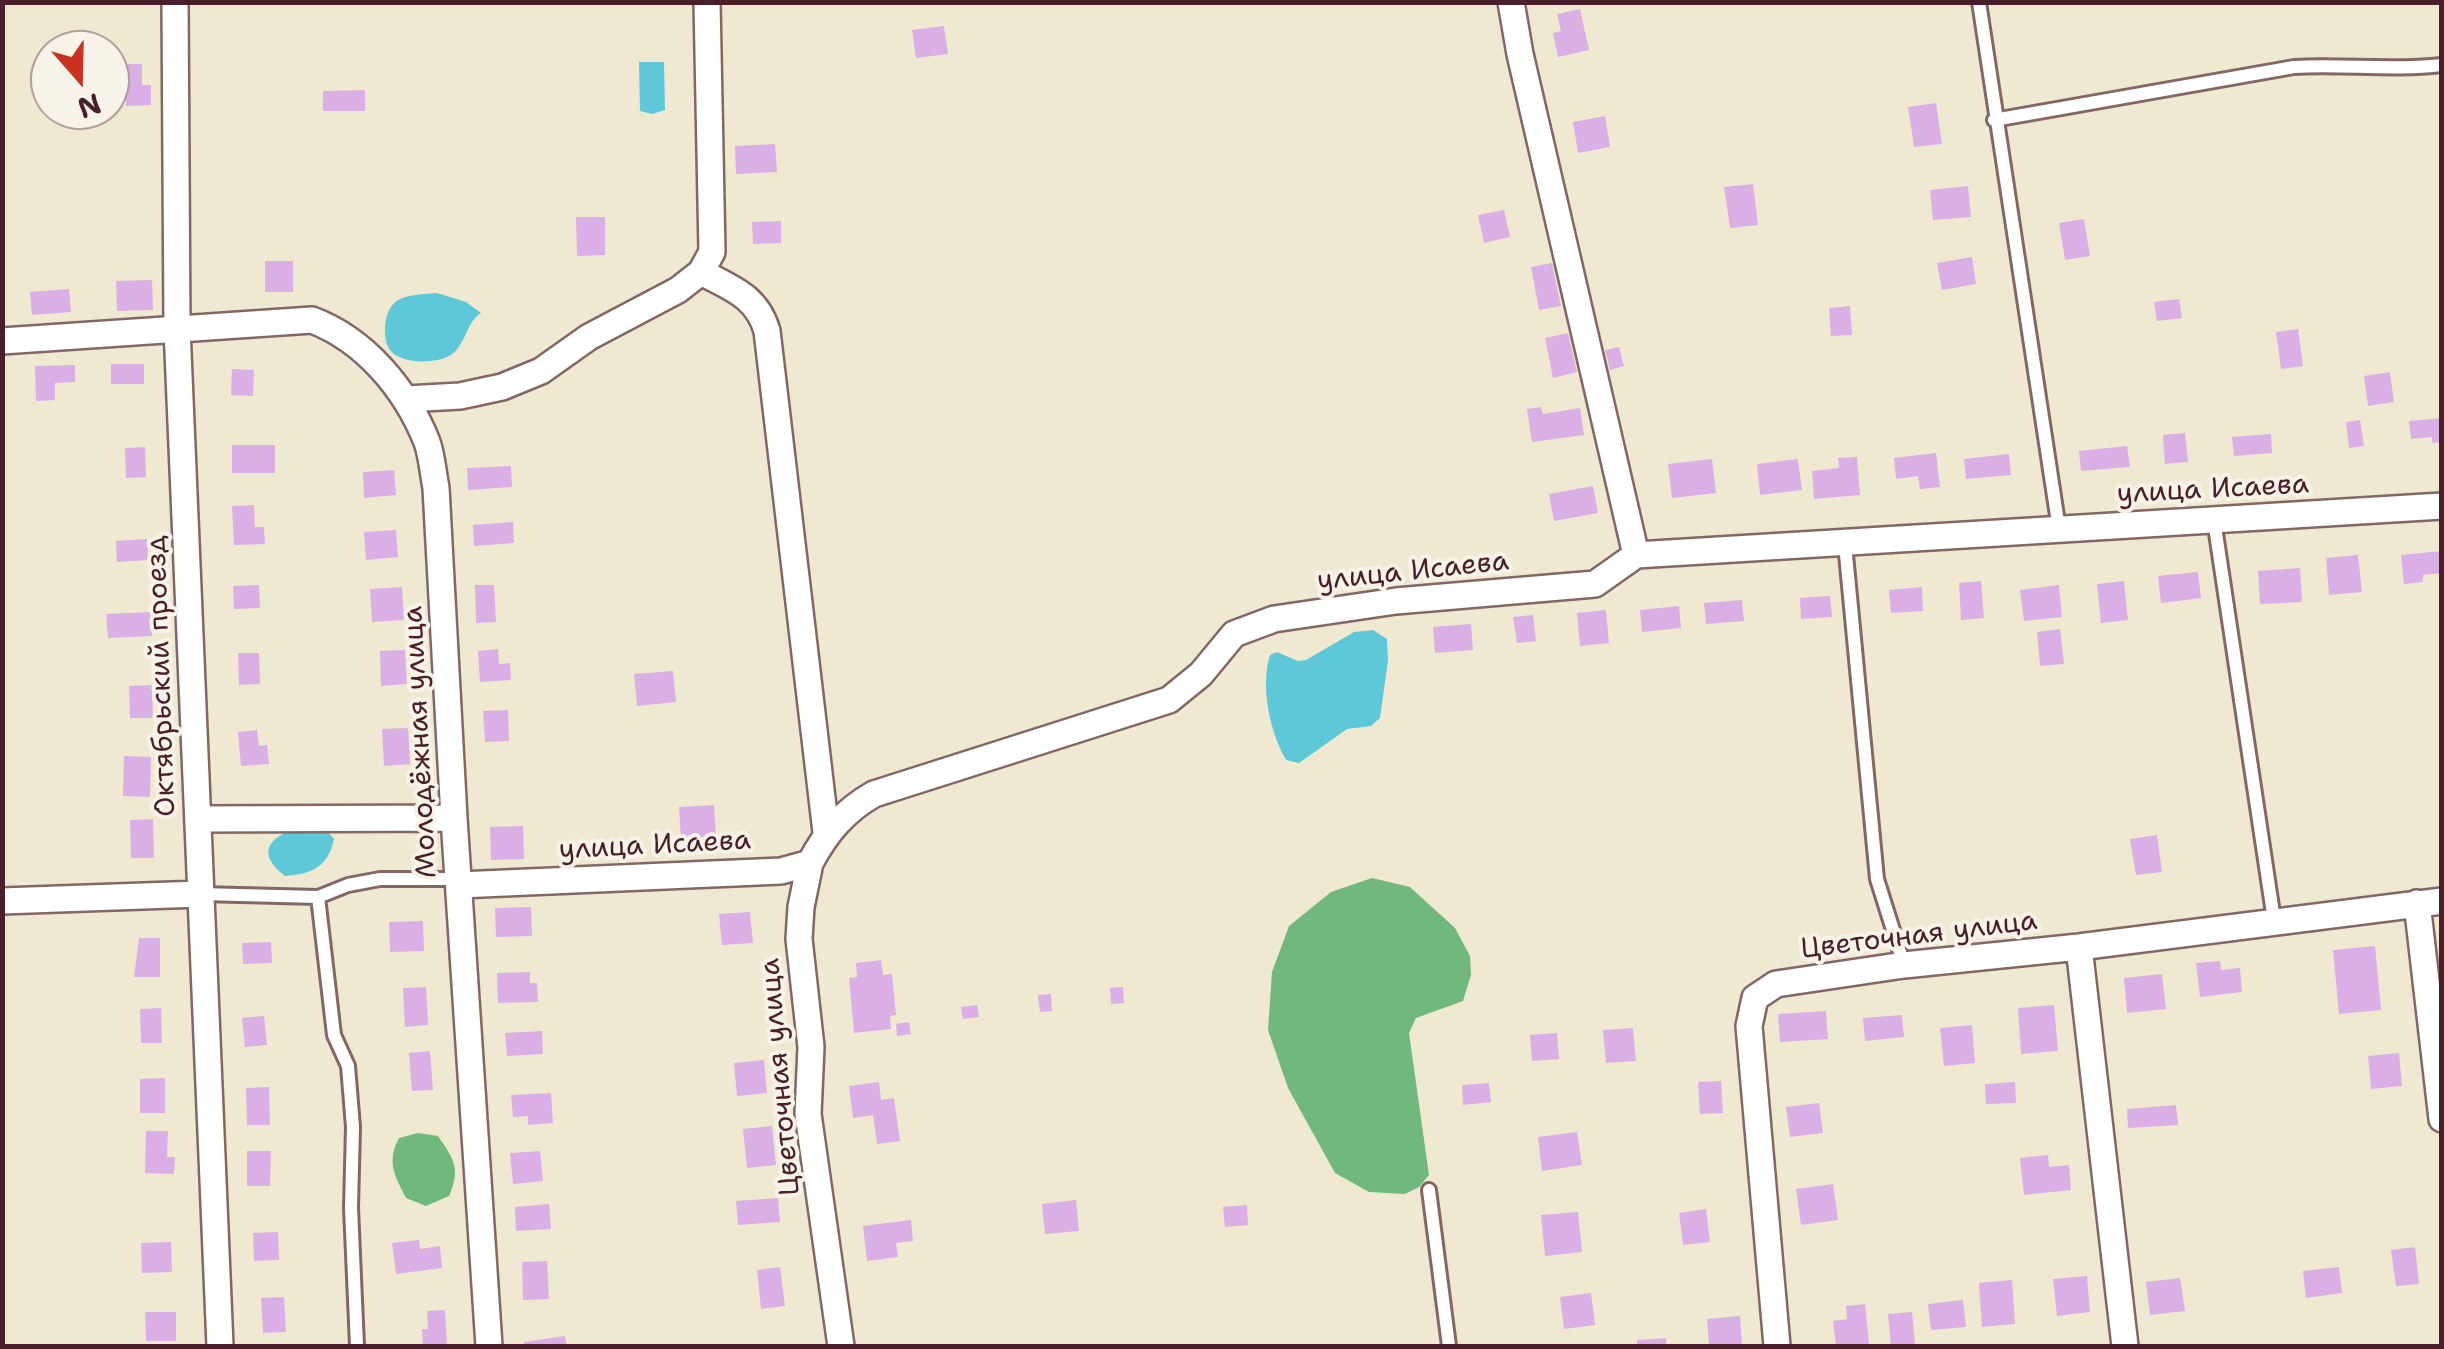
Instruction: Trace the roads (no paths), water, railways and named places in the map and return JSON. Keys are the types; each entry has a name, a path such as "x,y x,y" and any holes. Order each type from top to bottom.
{"street":[{"name":"Октябрьский проезд","path":"175,2 178,328 220,1346"},
{"path":"406,399 460,396 502,387 541,371 588,337 678,290 701,272 712,252 707,2"},
{"path":"1511,2 1636,555"},
{"path":"701,272 746,296 761,311 767,330 826,832"},
{"name":"Молодёжная улица","path":"2,341 312,320 353,340 406,399 428,445 436,488 489,1346"},
{"name":"улица Исаева","path":"459,882 782,871 810,863 826,832 857,803 874,794 1169,700 1201,674 1234,634 1274,619 1396,602 1595,584 1636,555 2442,506"},
{"path":"198,819 454,818"},
{"name":"Цветочная улица","path":"810,863 800,907 799,939 811,1047 808,1114 841,1346"},
{"path":"2,901 200,894"},
{"path":"2429,902 2442,1119"},
{"name":"Цветочная улица","path":"1777,1346 1749,1026 1755,998 1776,984 1904,965 2429,902"},
{"path":"2079,947 2125,1346"}],"lane":[{"path":"1978,2 2058,530"},
{"path":"1994,120 2294,67 2398,70 2442,65"},
{"path":"2214,520 2274,920"},
{"path":"1845,544 1877,879 1904,965"},
{"path":"200,894 318,897 348,885 380,880 459,882"},
{"path":"318,897 334,1035 348,1066 353,1128 351,1208 357,1346"},
{"path":"1430,1190 1448,1346"}],"water":[{"path":"639,62 664,62 665,110 652,114 640,111"},
{"path":"437,293 466,302 481,313 459,347 449,356 435,360 409,360 395,355 387,344 385,331 393,304 407,297"},
{"path":"1373,630 1387,639 1380,718 1371,726 1347,729 1299,763 1286,760 1268,709 1266,681 1270,655 1277,652 1298,661 1306,660 1354,632"},
{"path":"299,827 325,829 334,839 328,856 317,867 285,876 268,853 273,841"}]}
